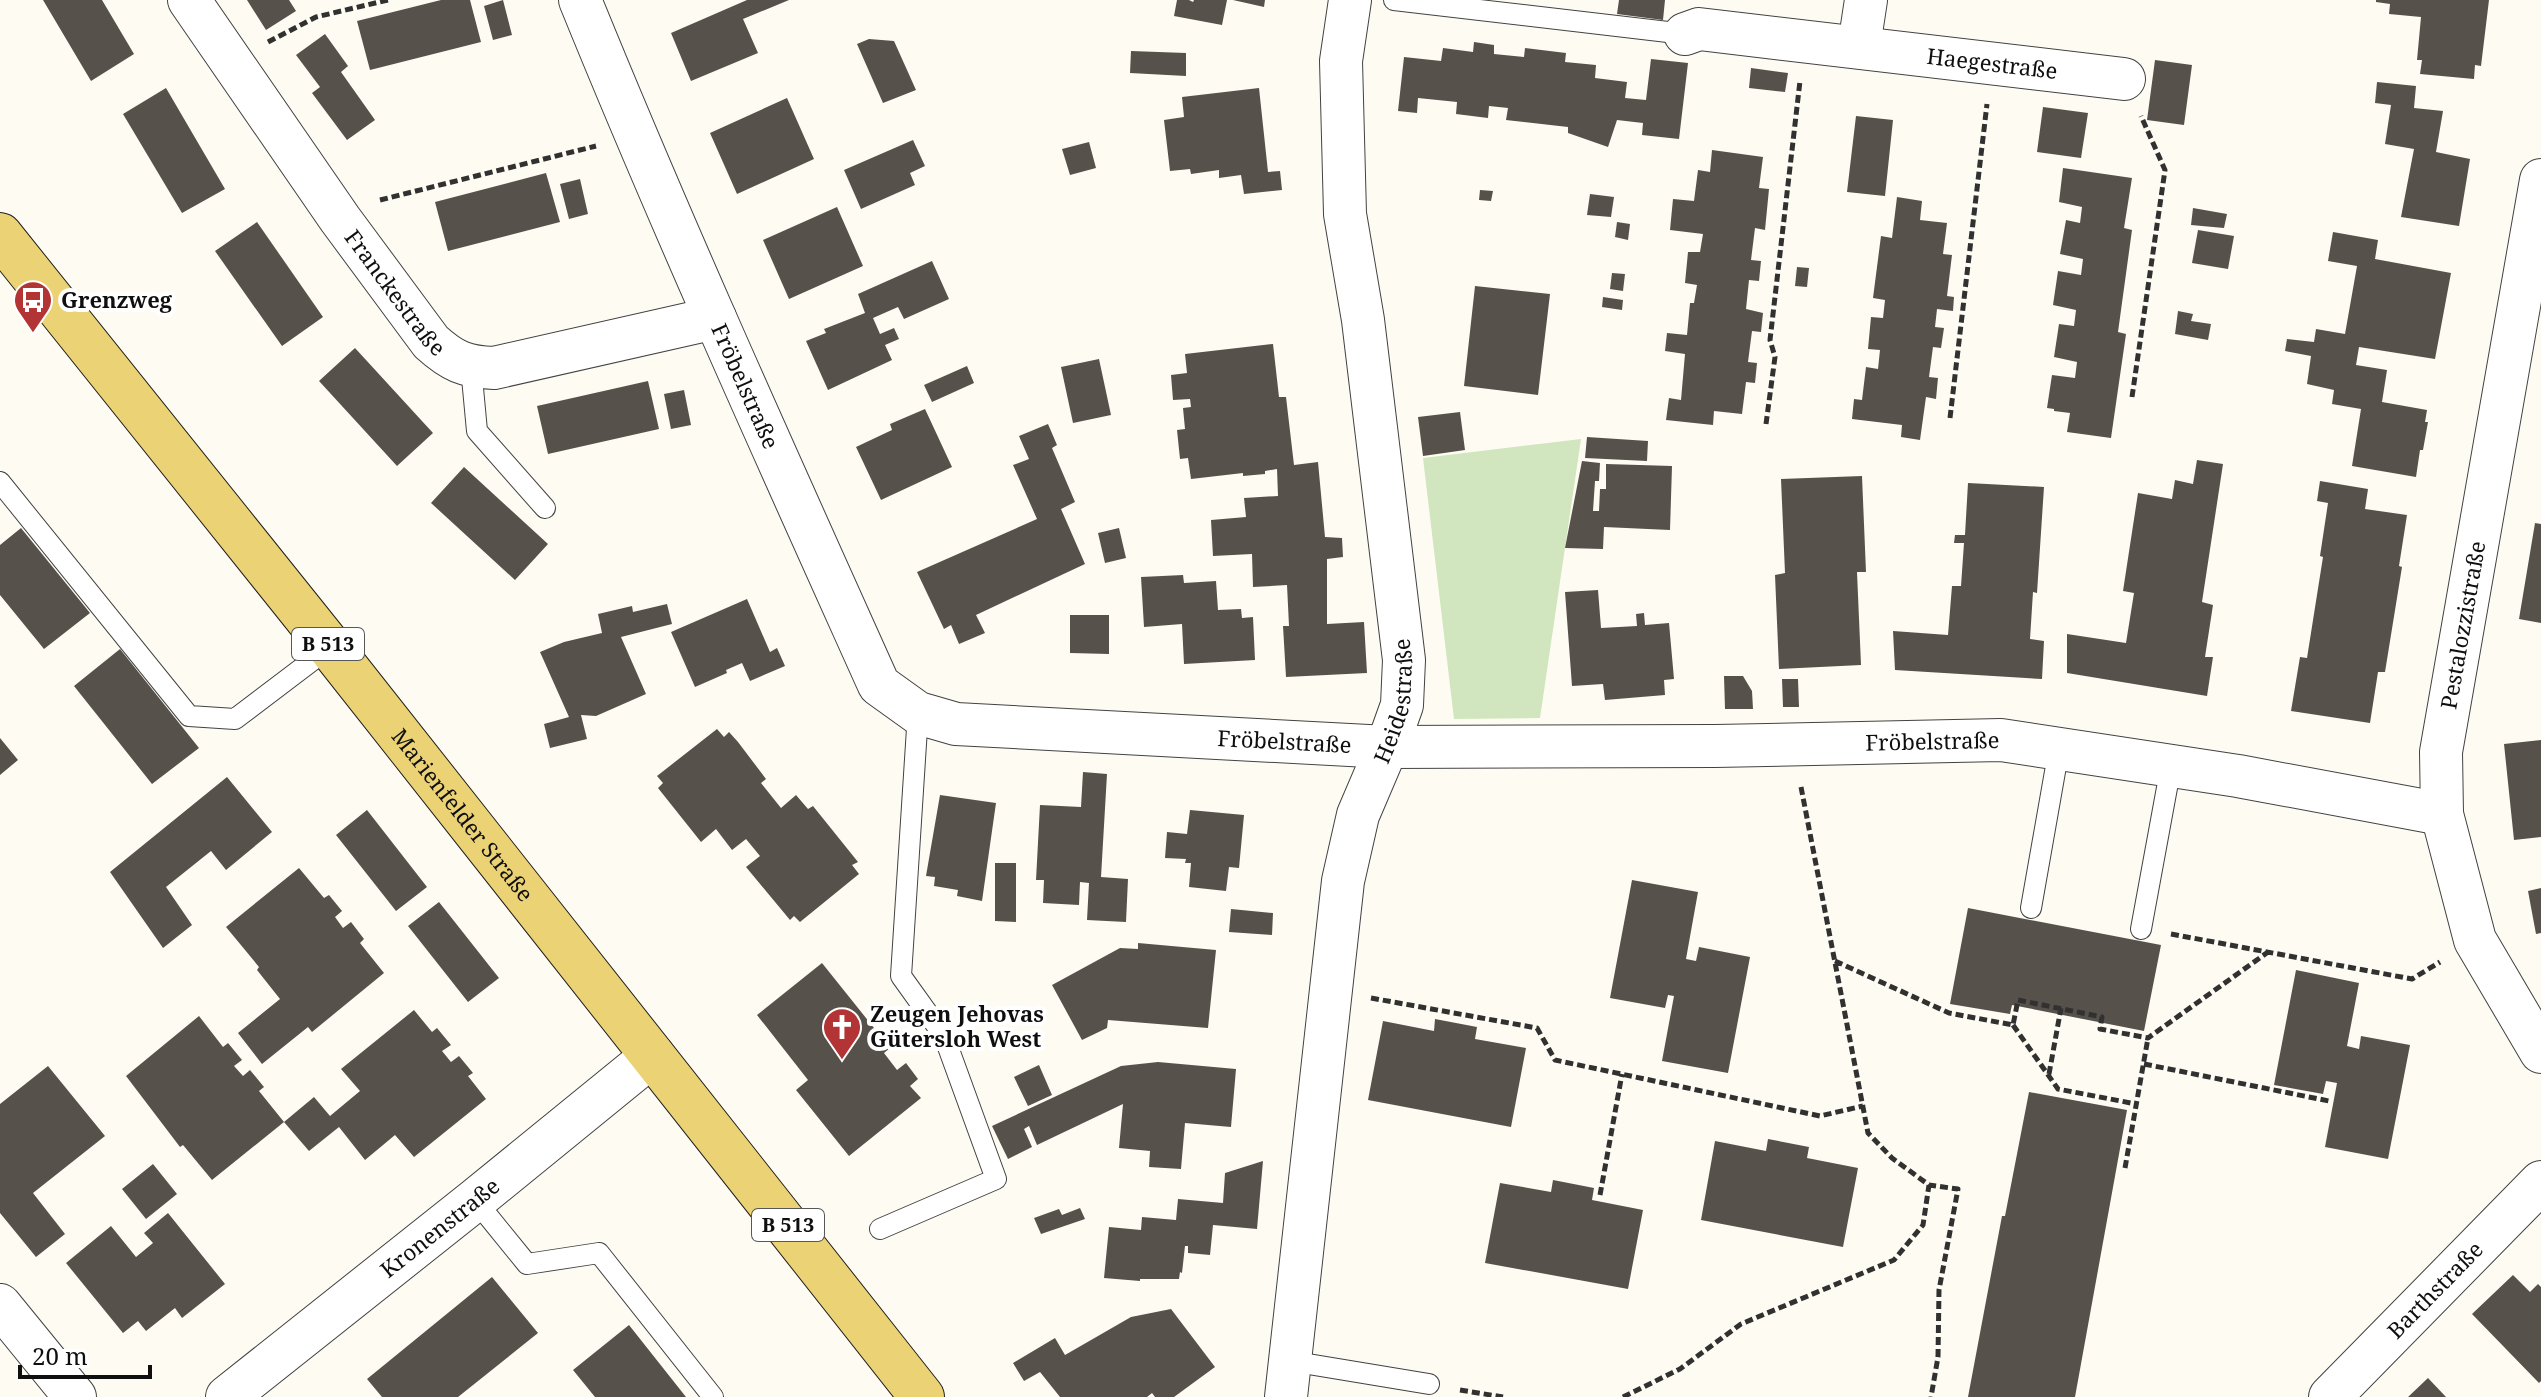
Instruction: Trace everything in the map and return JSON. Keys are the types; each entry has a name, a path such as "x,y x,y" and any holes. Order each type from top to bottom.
{"main road":[{"name":"Marienfelder Straße","path":"0,235 330,647 922,1397"}],"street":[{"name":"Franckestraße","path":"189,0 340,219 431,342 447,357 471,367 494,368 715,318"},
{"name":"Fröbelstraße","path":"580,0 635,136 879,685 918,713 956,724 1387,747 1715,746 2001,740 2171,766 2442,814"},
{"name":"Heidestraße","path":"1288,1379 1343,881 1358,815 1402,705 1404,660 1363,320 1345,214 1341,61 1350,0"},
{"path":"1859,46 1866,0"},
{"name":"Haegestraße","path":"1685,34 1699,29 2124,79"},
{"name":"Pestalozzistraße","path":"2541,180 2441,752 2442,814 2475,940 2541,1052"},
{"name":"Kronenstraße","path":"227,1397 653,1055"},
{"name":"Barthstraße","path":"2330,1397 2541,1182"},
{"path":"0,1305 75,1397"}],"lane":[{"path":"1394,0 1685,34"},
{"path":"471,367 477,431 545,508"},
{"path":"0,482 189,716 235,719 330,647"},
{"path":"880,1229 996,1179 944,1036 901,976 918,713"},
{"path":"2031,908 2059,749"},
{"path":"2141,929 2171,766"},
{"path":"475,1200 527,1264 599,1253 713,1397"},
{"path":"1288,1379 1429,1384"}],"path":[{"path":"231,61 316,17 388,0"},
{"path":"1766,424 1775,357 1770,340 1805,41"},
{"path":"1950,418 1992,63"},
{"path":"2124,79 2165,170 2132,397"},
{"path":"340,219 359,206 635,136"},
{"path":"1792,742 1868,1133 1892,1158 1929,1185 1958,1189 1939,1290 1938,1357 1931,1397"},
{"path":"2141,929 2412,979 2475,940"},
{"path":"2125,1168 2148,1038 2268,952"},
{"path":"1834,960 1949,1013 2013,1025 2058,1089 2136,1104"},
{"path":"1331,990 1537,1028 1555,1060 1820,1116 1863,1106"},
{"path":"2013,1025 2018,1000 2102,1017 2100,1029 2148,1038"},
{"path":"2048,1075 2061,1008"},
{"path":"2144,1064 2329,1101"},
{"path":"1600,1195 1622,1074"},
{"path":"1623,1397 1680,1369 1741,1324 1894,1260 1923,1225 1929,1185"},
{"path":"1429,1384 1503,1397"}],"green space":[{"path":"1581,439 1540,718 1454,719 1423,458"}],"building":[{"path":"43,0 102,0 134,54 91,81"},
{"path":"247,0 289,0 296,11 266,30"},
{"path":"441,0 470,0 481,42 370,70 357,21"},
{"path":"503,0 512,35 493,40 484,6"},
{"path":"747,0 789,0 743,19 758,53 691,81 671,33"},
{"path":"1177,0 1227,0 1222,25 1174,16"},
{"path":"1233,0 1265,0 1264,7"},
{"path":"1619,0 1665,0 1663,20 1617,14"},
{"path":"2376,0 2489,0 2481,66 2475,65 2474,79 2420,74 2422,60 2417,60 2421,17 2389,14 2390,4"},
{"path":"325,34 348,66 341,72 375,120 347,140 312,93 320,87 296,55"},
{"path":"869,39 894,41 916,90 883,103 857,44"},
{"path":"1474,42 1494,45 1494,54 1524,57 1525,48 1566,53 1565,62 1596,65 1595,78 1627,82 1625,98 1646,100 1651,59 1688,63 1679,139 1642,135 1643,123 1617,120 1608,147 1568,133 1568,127 1506,120 1508,108 1489,106 1488,118 1456,114 1457,102 1418,98 1417,113 1398,111 1404,57 1441,61 1443,48 1473,52"},
{"path":"1131,51 1186,53 1186,76 1130,73"},
{"path":"2155,60 2192,65 2184,125 2147,120"},
{"path":"1751,68 1788,73 1785,92 1749,88"},
{"path":"2377,82 2416,86 2414,108 2443,111 2436,152 2470,159 2459,226 2401,217 2414,149 2385,144 2391,105 2375,103"},
{"path":"166,88 225,189 182,213 123,114"},
{"path":"1259,88 1268,172 1280,171 1282,190 1244,194 1241,175 1219,178 1219,170 1191,174 1190,169 1170,171 1164,120 1184,117 1182,97"},
{"path":"787,98 814,159 737,194 710,133"},
{"path":"2043,107 2088,113 2081,158 2037,152"},
{"path":"1856,116 1893,120 1885,196 1847,192"},
{"path":"913,140 925,166 910,173 915,185 861,209 844,170"},
{"path":"1089,142 1096,168 1070,175 1062,149"},
{"path":"1712,150 1763,157 1759,188 1769,189 1765,230 1755,228 1751,260 1761,261 1759,281 1749,280 1746,309 1763,313 1761,332 1752,331 1748,362 1757,363 1755,383 1746,382 1742,414 1714,411 1713,425 1666,420 1669,398 1681,400 1685,354 1665,351 1667,333 1687,335 1690,303 1694,303 1697,285 1685,283 1688,252 1700,252 1703,234 1670,230 1673,199 1694,201 1698,170 1710,172"},
{"path":"2063,168 2132,178 2124,228 2132,230 2118,332 2126,334 2111,438 2067,432 2070,413 2047,408 2052,375 2075,378 2077,362 2054,357 2059,324 2074,326 2076,310 2053,305 2058,271 2081,275 2083,259 2060,254 2066,220 2080,223 2082,207 2059,202"},
{"path":"546,173 560,222 448,251 435,202"},
{"path":"580,179 588,214 569,219 560,184"},
{"path":"1480,190 1493,191 1491,201 1479,200"},
{"path":"1590,194 1614,197 1611,217 1587,215"},
{"path":"1897,197 1922,201 1920,220 1947,223 1943,254 1952,255 1947,296 1954,297 1953,311 1937,309 1935,327 1944,328 1941,348 1933,347 1929,377 1938,378 1936,399 1926,397 1920,440 1901,437 1902,425 1852,419 1854,399 1862,400 1866,367 1878,369 1880,350 1868,349 1871,317 1883,318 1885,300 1873,298 1881,236 1892,238"},
{"path":"837,207 863,266 789,299 763,240"},
{"path":"2193,208 2227,214 2224,228 2191,225"},
{"path":"257,222 323,317 282,346 215,251"},
{"path":"1617,222 1630,224 1628,240 1615,237"},
{"path":"2198,230 2234,236 2228,269 2192,263"},
{"path":"2333,232 2378,240 2375,259 2451,273 2435,359 2359,347 2356,365 2387,370 2382,402 2427,410 2425,422 2428,422 2416,477 2352,466 2361,409 2332,404 2334,390 2307,384 2311,356 2285,351 2287,339 2314,342 2316,329 2345,334 2357,266 2328,261"},
{"path":"932,261 949,299 904,319 898,307 873,318 880,334 894,328 899,339 885,345 892,360 828,390 806,341 826,333 824,329 865,313 858,294"},
{"path":"1797,267 1809,268 1807,287 1795,286"},
{"path":"1612,273 1625,274 1623,291 1610,289"},
{"path":"1475,286 1550,294 1538,395 1464,386"},
{"path":"1603,297 1623,300 1622,310 1602,307"},
{"path":"2178,311 2193,314 2191,321 2211,324 2208,340 2175,334"},
{"path":"1273,344 1279,397 1286,397 1294,465 1318,462 1325,537 1342,538 1343,557 1327,559 1327,624 1364,622 1367,673 1286,677 1283,626 1289,626 1287,585 1253,587 1252,554 1213,556 1211,520 1246,517 1244,498 1278,496 1277,469 1265,471 1265,474 1243,476 1243,473 1191,479 1188,458 1180,459 1177,430 1185,429 1183,408 1191,407 1190,399 1173,400 1171,375 1187,373 1185,354"},
{"path":"355,348 433,433 397,466 319,381"},
{"path":"1099,359 1111,415 1073,423 1061,367"},
{"path":"967,366 974,383 932,402 924,385"},
{"path":"648,381 659,429 548,454 537,406"},
{"path":"684,390 691,425 671,429 664,394"},
{"path":"925,409 952,467 881,500 856,447 892,430 890,424"},
{"path":"1460,412 1465,450 1423,456 1418,417"},
{"path":"1048,424 1057,445 1052,448 1075,502 1061,509 1085,564 976,615 985,633 959,644 951,625 944,629 917,572 1037,519 1013,465 1029,459 1019,436"},
{"path":"1587,437 1648,441 1647,461 1585,458"},
{"path":"2197,460 2223,464 2202,602 2213,605 2205,657 2213,657 2207,696 2067,673 2067,634 2126,643 2134,593 2123,591 2138,493 2172,499 2175,480 2193,484"},
{"path":"1582,461 1600,463 1593,511 1599,511 1600,489 1606,489 1606,464 1672,466 1670,530 1604,527 1603,549 1565,548"},
{"path":"464,467 548,544 515,580 431,503"},
{"path":"1862,476 1866,572 1857,572 1861,665 1779,669 1775,575 1785,573 1781,479"},
{"path":"2320,481 2368,489 2365,509 2407,515 2385,672 2378,672 2370,723 2291,711 2300,657 2307,658 2323,557 2320,556 2328,503 2317,501"},
{"path":"1968,483 2044,487 2037,593 2033,592 2030,639 2044,641 2042,679 1895,670 1893,631 1948,635 1952,586 1961,586 1964,543 1954,543 1955,535 1965,535"},
{"path":"2535,523 2541,524 2541,623 2519,619"},
{"path":"21,528 90,613 44,649 0,595 0,545"},
{"path":"1119,528 1126,558 1105,563 1098,533"},
{"path":"1183,575 1184,583 1216,581 1218,610 1241,609 1242,618 1253,617 1255,660 1184,664 1182,624 1144,627 1141,577"},
{"path":"1598,590 1601,628 1637,626 1636,614 1644,613 1645,625 1669,623 1674,679 1664,680 1665,695 1605,700 1603,684 1572,686 1565,592"},
{"path":"747,599 770,652 777,648 785,666 750,681 742,663 695,687 671,632"},
{"path":"667,604 672,624 621,637 646,694 596,716 581,715 587,739 550,748 544,724 569,717 540,652 564,642 602,633 598,614 632,606 633,612"},
{"path":"1070,615 1109,615 1109,654 1070,653"},
{"path":"120,649 199,748 152,784 74,686"},
{"path":"1724,676 1743,676 1752,691 1753,709 1725,709"},
{"path":"1782,679 1798,679 1799,707 1783,707"},
{"path":"717,729 724,737 729,732 738,742 766,779 761,783 781,808 796,795 808,809 813,806 858,862 852,865 859,874 800,922 794,916 790,920 746,867 760,856 746,839 732,850 716,829 701,842 658,788 663,783 657,776"},
{"path":"0,738 18,760 0,775"},
{"path":"2541,740 2541,837 2514,840 2504,744"},
{"path":"1083,772 1107,774 1101,877 1128,879 1126,922 1087,920 1089,883 1080,882 1079,905 1043,903 1044,880 1036,880 1040,805 1081,807"},
{"path":"227,777 272,832 226,870 211,851 166,887 192,925 163,948 110,872"},
{"path":"940,795 996,803 982,901 957,896 958,890 934,886 935,877 926,876"},
{"path":"367,810 427,887 396,911 336,835"},
{"path":"1190,810 1244,815 1239,868 1229,867 1226,891 1189,887 1191,863 1185,863 1186,859 1165,858 1167,832 1187,834"},
{"path":"995,863 1016,863 1016,922 995,921"},
{"path":"299,868 324,898 329,895 342,911 335,917 343,928 351,922 364,939 360,943 384,973 312,1032 308,1027 262,1064 238,1033 280,999 257,970 259,967 226,927"},
{"path":"1632,880 1698,892 1686,959 1696,961 1699,947 1750,957 1728,1073 1662,1061 1674,996 1668,995 1665,1008 1610,998"},
{"path":"2541,888 2541,933 2536,934 2528,891"},
{"path":"439,902 499,978 468,1002 408,926"},
{"path":"1968,908 2161,945 2144,1031 2012,1005 2010,1014 1950,1004"},
{"path":"1231,909 1273,913 1272,935 1229,932"},
{"path":"1138,943 1216,950 1208,1028 1108,1020 1107,1028 1082,1040 1052,985 1120,948 1138,949"},
{"name":"Zeugen Jehovas Gütersloh West","path":"822,963 890,1048 884,1053 897,1070 906,1063 918,1079 910,1086 921,1098 849,1156 796,1090 808,1080 757,1015"},
{"path":"2296,970 2359,983 2347,1046 2359,1049 2361,1036 2410,1045 2388,1159 2325,1147 2337,1083 2326,1081 2323,1094 2274,1085"},
{"path":"414,1010 432,1032 437,1028 451,1045 442,1051 451,1062 459,1056 473,1073 468,1076 486,1099 414,1157 395,1135 365,1160 339,1127 309,1151 284,1122 314,1097 330,1116 360,1091 341,1069"},
{"path":"199,1016 223,1047 228,1043 242,1060 234,1066 243,1076 250,1070 264,1087 259,1091 284,1122 212,1180 183,1145 180,1147 126,1076"},
{"path":"1435,1019 1477,1027 1475,1039 1526,1048 1511,1127 1368,1100 1383,1021 1434,1031"},
{"path":"1158,1062 1236,1069 1231,1127 1185,1123 1181,1169 1149,1167 1150,1151 1119,1148 1123,1104 1037,1145 1029,1126 1024,1129 1032,1147 1008,1159 992,1126 1121,1066"},
{"path":"1039,1065 1052,1095 1028,1106 1014,1077"},
{"path":"48,1066 105,1136 33,1193 65,1234 36,1257 0,1213 0,1104"},
{"path":"2029,1092 2127,1110 2075,1397 1968,1397 2002,1216 2005,1216"},
{"path":"1768,1139 1809,1147 1807,1158 1858,1168 1843,1247 1701,1220 1715,1141 1766,1151"},
{"path":"1263,1161 1257,1229 1213,1225 1210,1255 1188,1253 1188,1246 1185,1246 1179,1279 1140,1281 1104,1278 1109,1227 1141,1230 1142,1217 1176,1220 1178,1199 1223,1203 1225,1173"},
{"path":"153,1164 177,1194 146,1219 122,1189"},
{"path":"1553,1180 1594,1188 1592,1200 1643,1210 1628,1289 1485,1263 1500,1183 1551,1192"},
{"path":"1080,1208 1085,1219 1041,1234 1034,1218 1059,1209 1062,1215"},
{"path":"168,1213 225,1284 182,1318 175,1308 146,1331 138,1321 123,1333 66,1263 111,1226 136,1257 153,1243 144,1233"},
{"path":"2513,1275 2530,1292 2538,1284 2541,1287 2539,1383 2472,1314"},
{"path":"492,1277 538,1333 458,1397 382,1397 367,1379"},
{"path":"1171,1309 1215,1367 1174,1397 1155,1397 1152,1393 1147,1397 1060,1397 1040,1372 1024,1381 1013,1363 1055,1338 1065,1355 1131,1317"},
{"path":"629,1325 686,1397 595,1397 573,1370"},
{"path":"2428,1378 2446,1397 2408,1397"}],"place":[{"name":"Grenzweg","path":"33,334"},
{"name":"Zeugen Jehovas Gütersloh West","path":"842,1061"}]}
